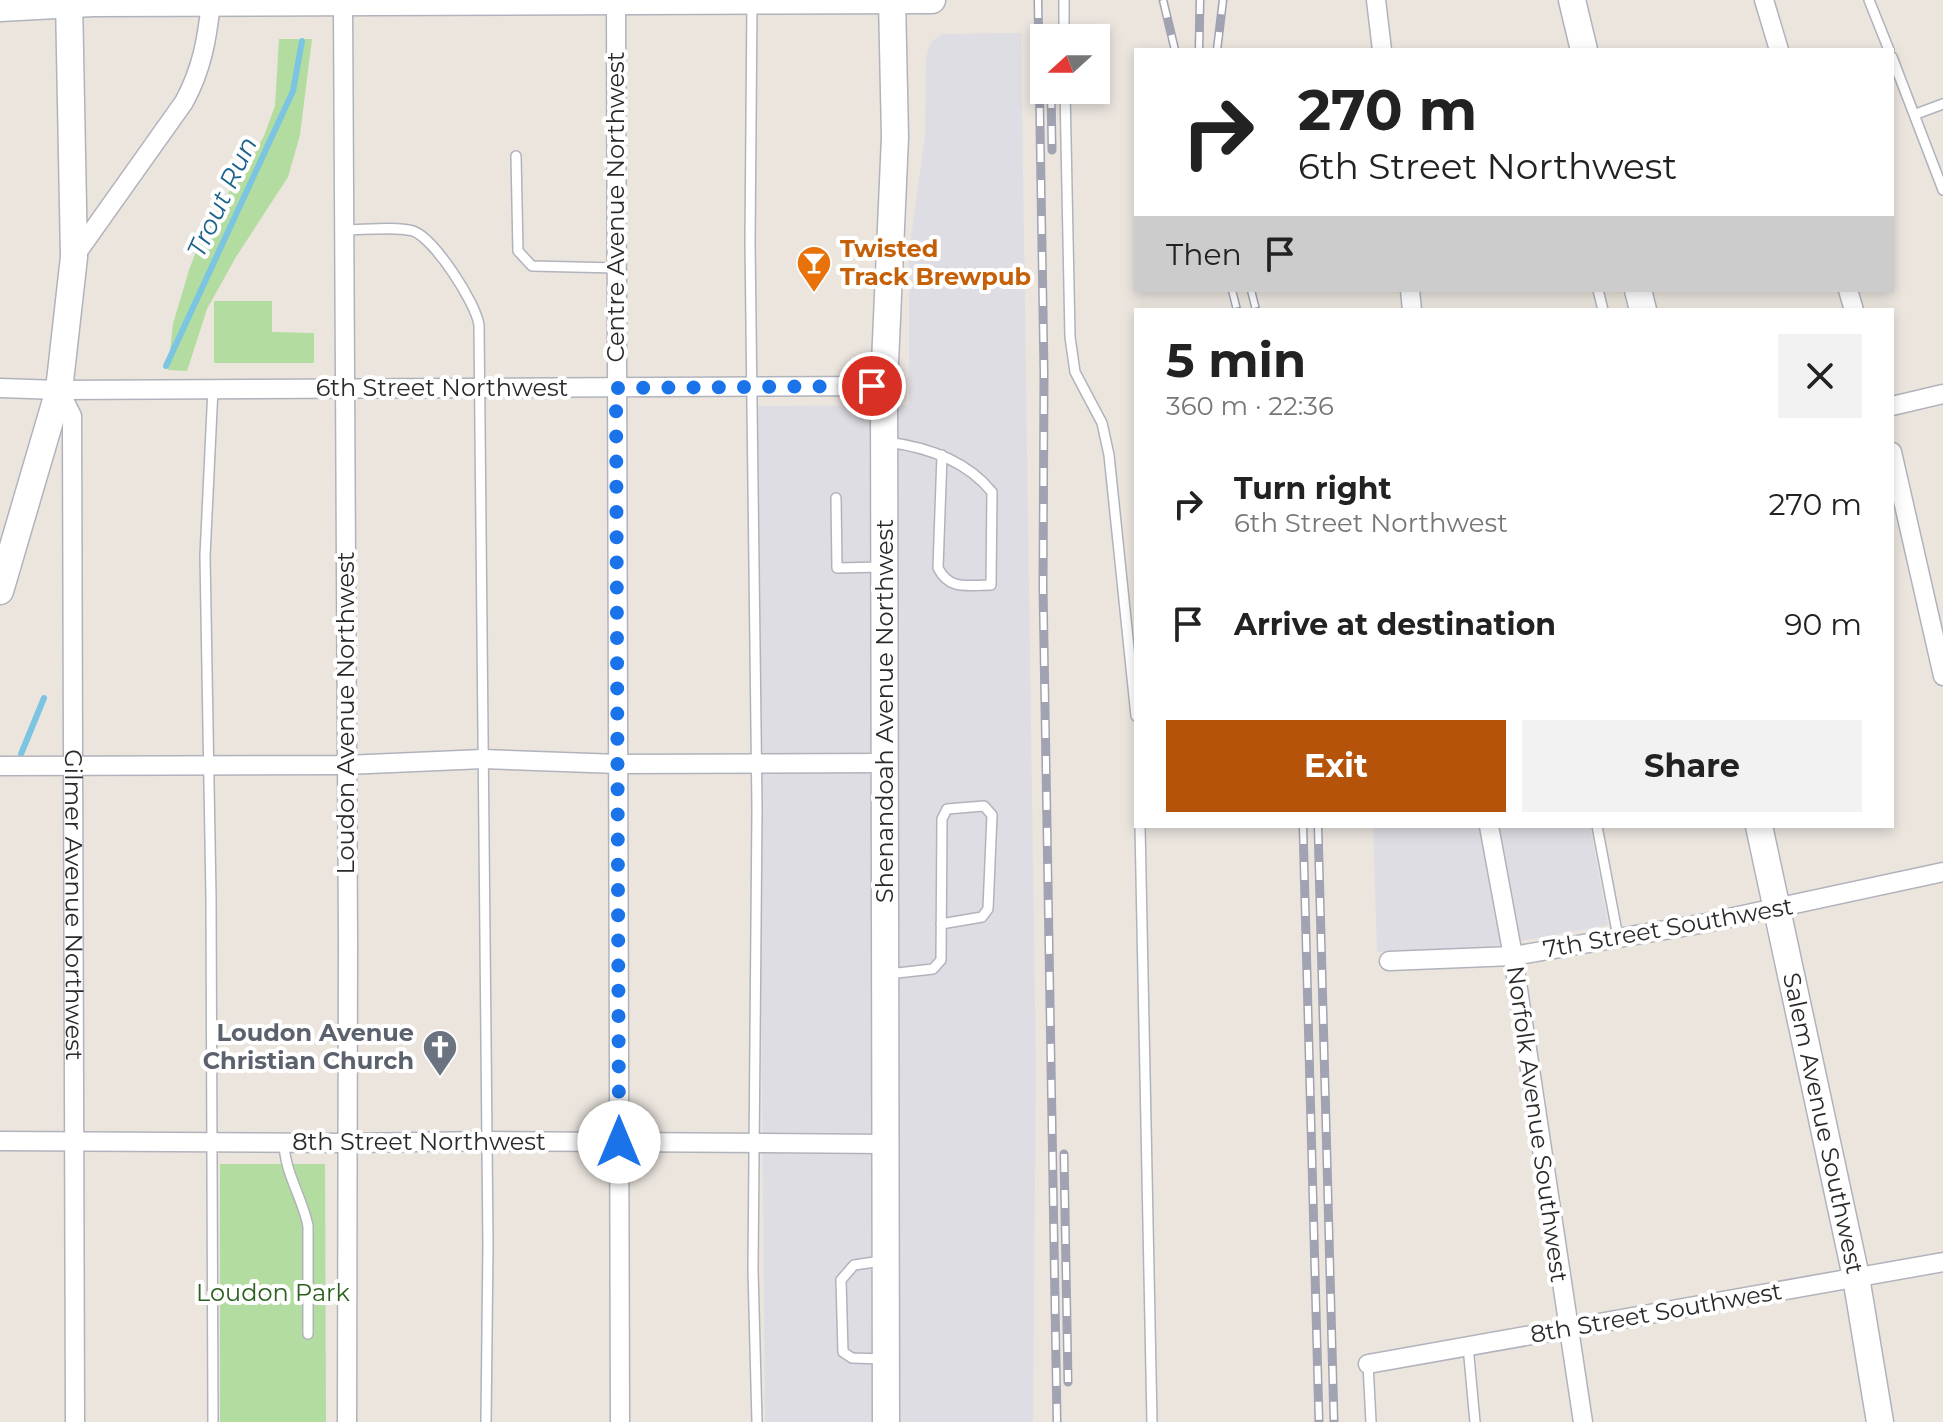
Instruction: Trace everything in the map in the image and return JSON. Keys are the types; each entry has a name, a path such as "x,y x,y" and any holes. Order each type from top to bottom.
{"street":[{"name":"Shenandoah Avenue Northwest","path":"886,1422 884,386 895,137 892,0"},
{"path":"0,8 69,2 343,4 932,0"},
{"path":"1376,0 1382,48"},
{"path":"1572,0 1584,48"},
{"path":"1764,0 1778,48"},
{"name":"Centre Avenue Northwest","path":"616,1 620,1422"},
{"path":"0,591 59,390 74,257 69,2"},
{"path":"74,257 184,102 196,80 204,56 211,3"},
{"name":"Loudon Avenue Northwest","path":"343,4 347,1422"},
{"name":"6th Street Northwest","path":"0,388 884,386"},
{"name":"Gilmer Avenue Northwest","path":"59,390 72,416 75,1422"},
{"path":"1894,406 1943,394"},
{"path":"1894,461 1943,676"},
{"path":"0,766 346,765 483,759 618,764 884,763"},
{"name":"Norfolk Avenue Southwest","path":"1489,828 1513,956 1583,1422"},
{"name":"Salem Avenue Southwest","path":"1759,828 1856,1277 1880,1422"},
{"name":"7th Street Southwest","path":"1389,961 1513,956 1777,908 1943,872"},
{"name":"8th Street Northwest","path":"0,1141 886,1144"},
{"name":"8th Street Southwest","path":"1368,1364 1943,1262"}],"lane":[{"path":"1064,0 1064,24"},
{"path":"1869,0 1888,48"},
{"path":"752,1 751,388 756,764 753,1270 757,1422"},
{"path":"1894,62 1943,190"},
{"path":"1065,104 1070,337 1075,372 1102,423 1109,455 1134,697"},
{"path":"1916,114 1943,104"},
{"path":"516,156 518,251 532,266 616,268"},
{"path":"345,230 410,230 431,244 478,315 486,1422"},
{"path":"213,388 205,556 211,897 213,1422"},
{"path":"884,441 911,445 942,455 980,478 992,492 991,585 952,584 944,579 938,568 942,455"},
{"path":"836,498 837,568 885,567"},
{"path":"885,974 933,969 941,960 941,924 942,819 947,809 984,806 992,815 988,909 982,917 941,924"},
{"path":"1140,828 1152,1422"},
{"path":"1597,828 1618,937"},
{"path":"284,1143 284,1162 308,1226 308,1334"},
{"path":"886,1261 854,1265 841,1280 843,1352 852,1358 886,1359"},
{"path":"1468,1346 1475,1422"},
{"path":"1368,1364 1371,1422"}],"shaded area":[{"path":"1021,33 1036,1070 1033,1422 765,1422 756,406 909,405 909,252 925,135 926,58 931,42 942,34"},
{"path":"1373,828 1590,828 1608,925 1484,948 1377,952"}],"green space":[{"path":"279,39 312,39 300,135 288,177 236,257 207,309 187,371 168,370 173,324 206,225 248,165 264,136 275,106"},
{"path":"214,301 272,301 272,332 314,333 314,363 214,363"},
{"name":"Loudon Park","path":"220,1164 325,1164 326,1422 220,1422"}],"waterway":[{"name":"Trout Run","path":"166,366 293,91 302,41"},
{"name":"Trout Run","path":"21,754 44,698"}],"railway":[{"path":"1038,0 1044,373 1043,587 1057,1422"},
{"path":"1163,0 1175,48"},
{"path":"1199,48 1200,0"},
{"path":"1217,48 1223,0"},
{"path":"1051,104 1052,150"},
{"path":"1232,292 1236,308"},
{"path":"1252,292 1256,308"},
{"path":"1303,828 1319,1422"},
{"path":"1318,828 1334,1422"},
{"path":"1064,1154 1068,1382"}],"place":[{"name":"Twisted Track Brewpub","path":"814,294"},
{"name":"Loudon Avenue Christian Church","path":"440,1078"}],"route":[{"path":"619,1142 616,388 872,386"}]}
